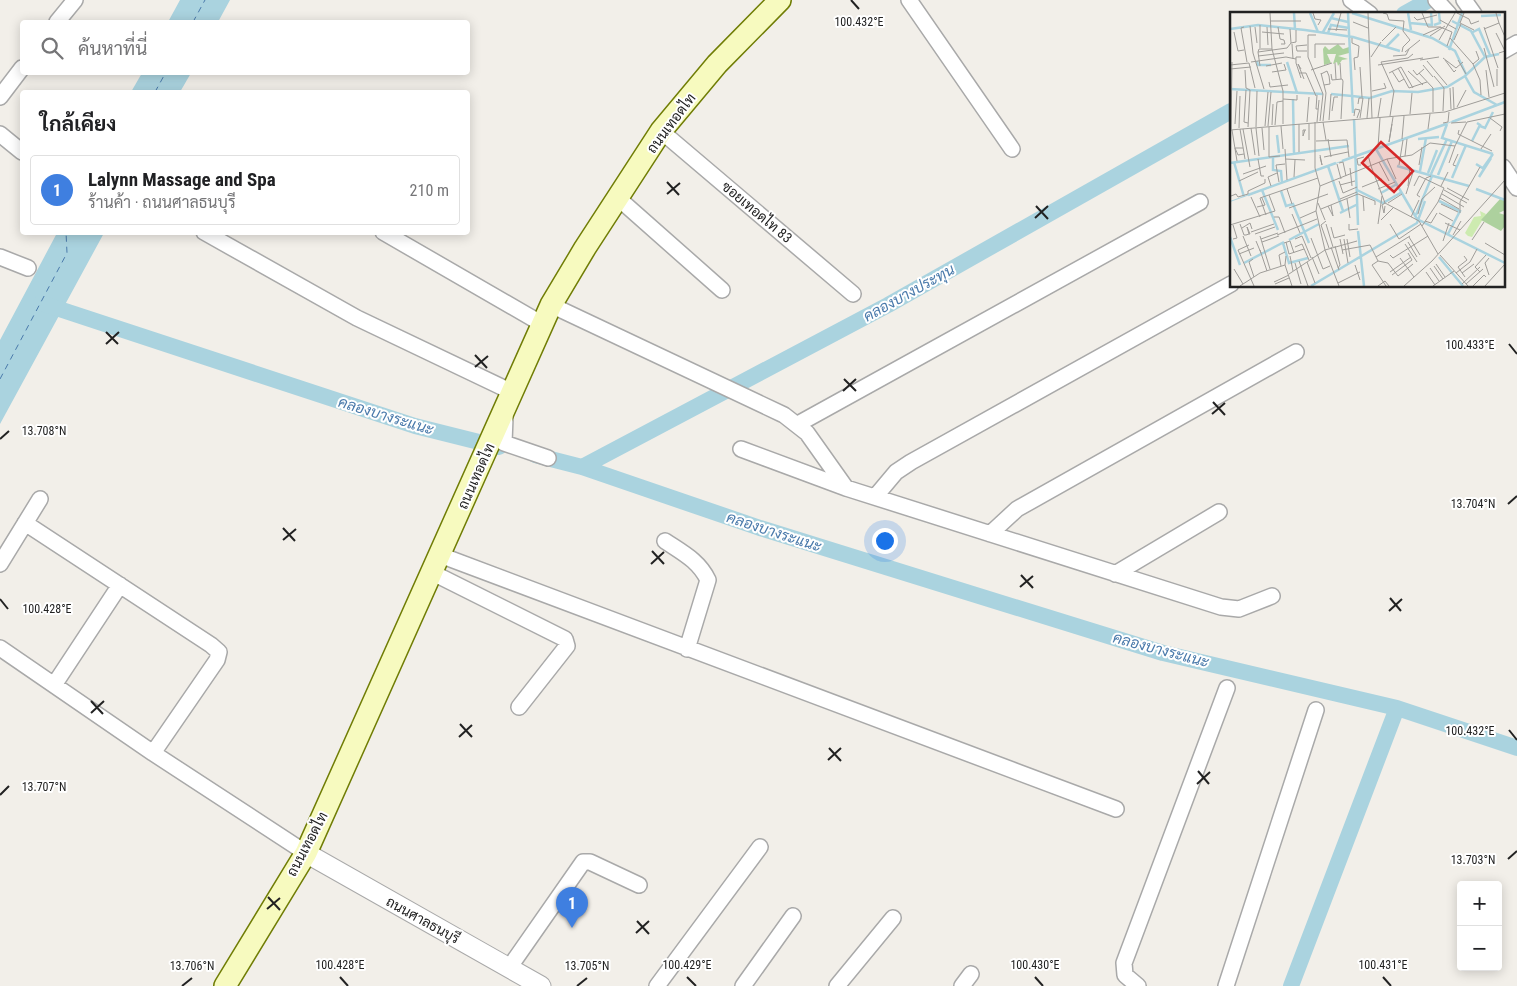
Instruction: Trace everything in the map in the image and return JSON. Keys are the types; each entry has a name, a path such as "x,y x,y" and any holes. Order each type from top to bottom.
{"main road":[{"name":"ถนนเทอดไท","path":"224,986 306,853 547,315 584,248 660,131 717,64 780,0"}],"street":[{"path":"59,20 75,0"},
{"path":"909,0 1012,150"},
{"path":"1351,0 1367,12"},
{"path":"1436,0 1447,12"},
{"path":"0,97 20,71"},
{"name":"ซอยเทอดไท 83","path":"660,131 854,294"},
{"path":"0,134 20,150"},
{"path":"1504,168 1517,188"},
{"path":"618,198 722,290"},
{"path":"798,424 1200,202"},
{"path":"209,235 357,318 509,399 504,443 548,458"},
{"path":"389,235 547,315 681,366 763,404 798,424 846,488"},
{"path":"0,257 28,268"},
{"path":"876,497 896,472 912,462 1230,285"},
{"path":"990,534 1017,509 1045,492 1296,352"},
{"path":"741,449 846,488 1232,610 1272,596"},
{"path":"0,564 40,499"},
{"path":"1114,574 1219,512"},
{"path":"25,523 211,644 219,652 217,660 153,753"},
{"path":"665,541 692,558 702,568 708,580 686,649"},
{"path":"436,564 686,649 1116,809"},
{"path":"436,564 565,639 567,646 519,708"},
{"path":"54,685 120,585"},
{"path":"0,648 153,753 306,853"},
{"path":"1138,986 1125,975 1124,963 1227,688"},
{"path":"1226,986 1316,710"},
{"path":"657,986 760,847"},
{"name":"ถนนศาลธนบุรี","path":"306,853 541,986"},
{"path":"509,968 583,862 590,862 639,885"},
{"path":"743,986 793,916"},
{"path":"837,986 893,918"}],"water":[{"path":"180,0 230,0 219,20 169,20"},
{"path":"141,75 190,75 181,90 132,90"},
{"path":"56,235 103,235 0,424 0,340"}],"waterway":[{"name":"คลองบางประทุน","path":"1408,12 1429,0"},
{"name":"คลองบางประทุน","path":"582,467 888,305 1230,112"},
{"name":"คลองบางระแนะ","path":"41,303 415,426 499,447"},
{"name":"คลองบางระแนะ","path":"535,455 582,467 760,528 1163,653 1397,708 1517,748"},
{"path":"1291,986 1397,708"}],"ferry route":[{"path":"194,20 205,0"},
{"path":"156,90 164,75"},
{"path":"0,379 67,253 66,235"}],"place":[{"name":"Lalynn Massage and Spa","path":"572,928"}]}
